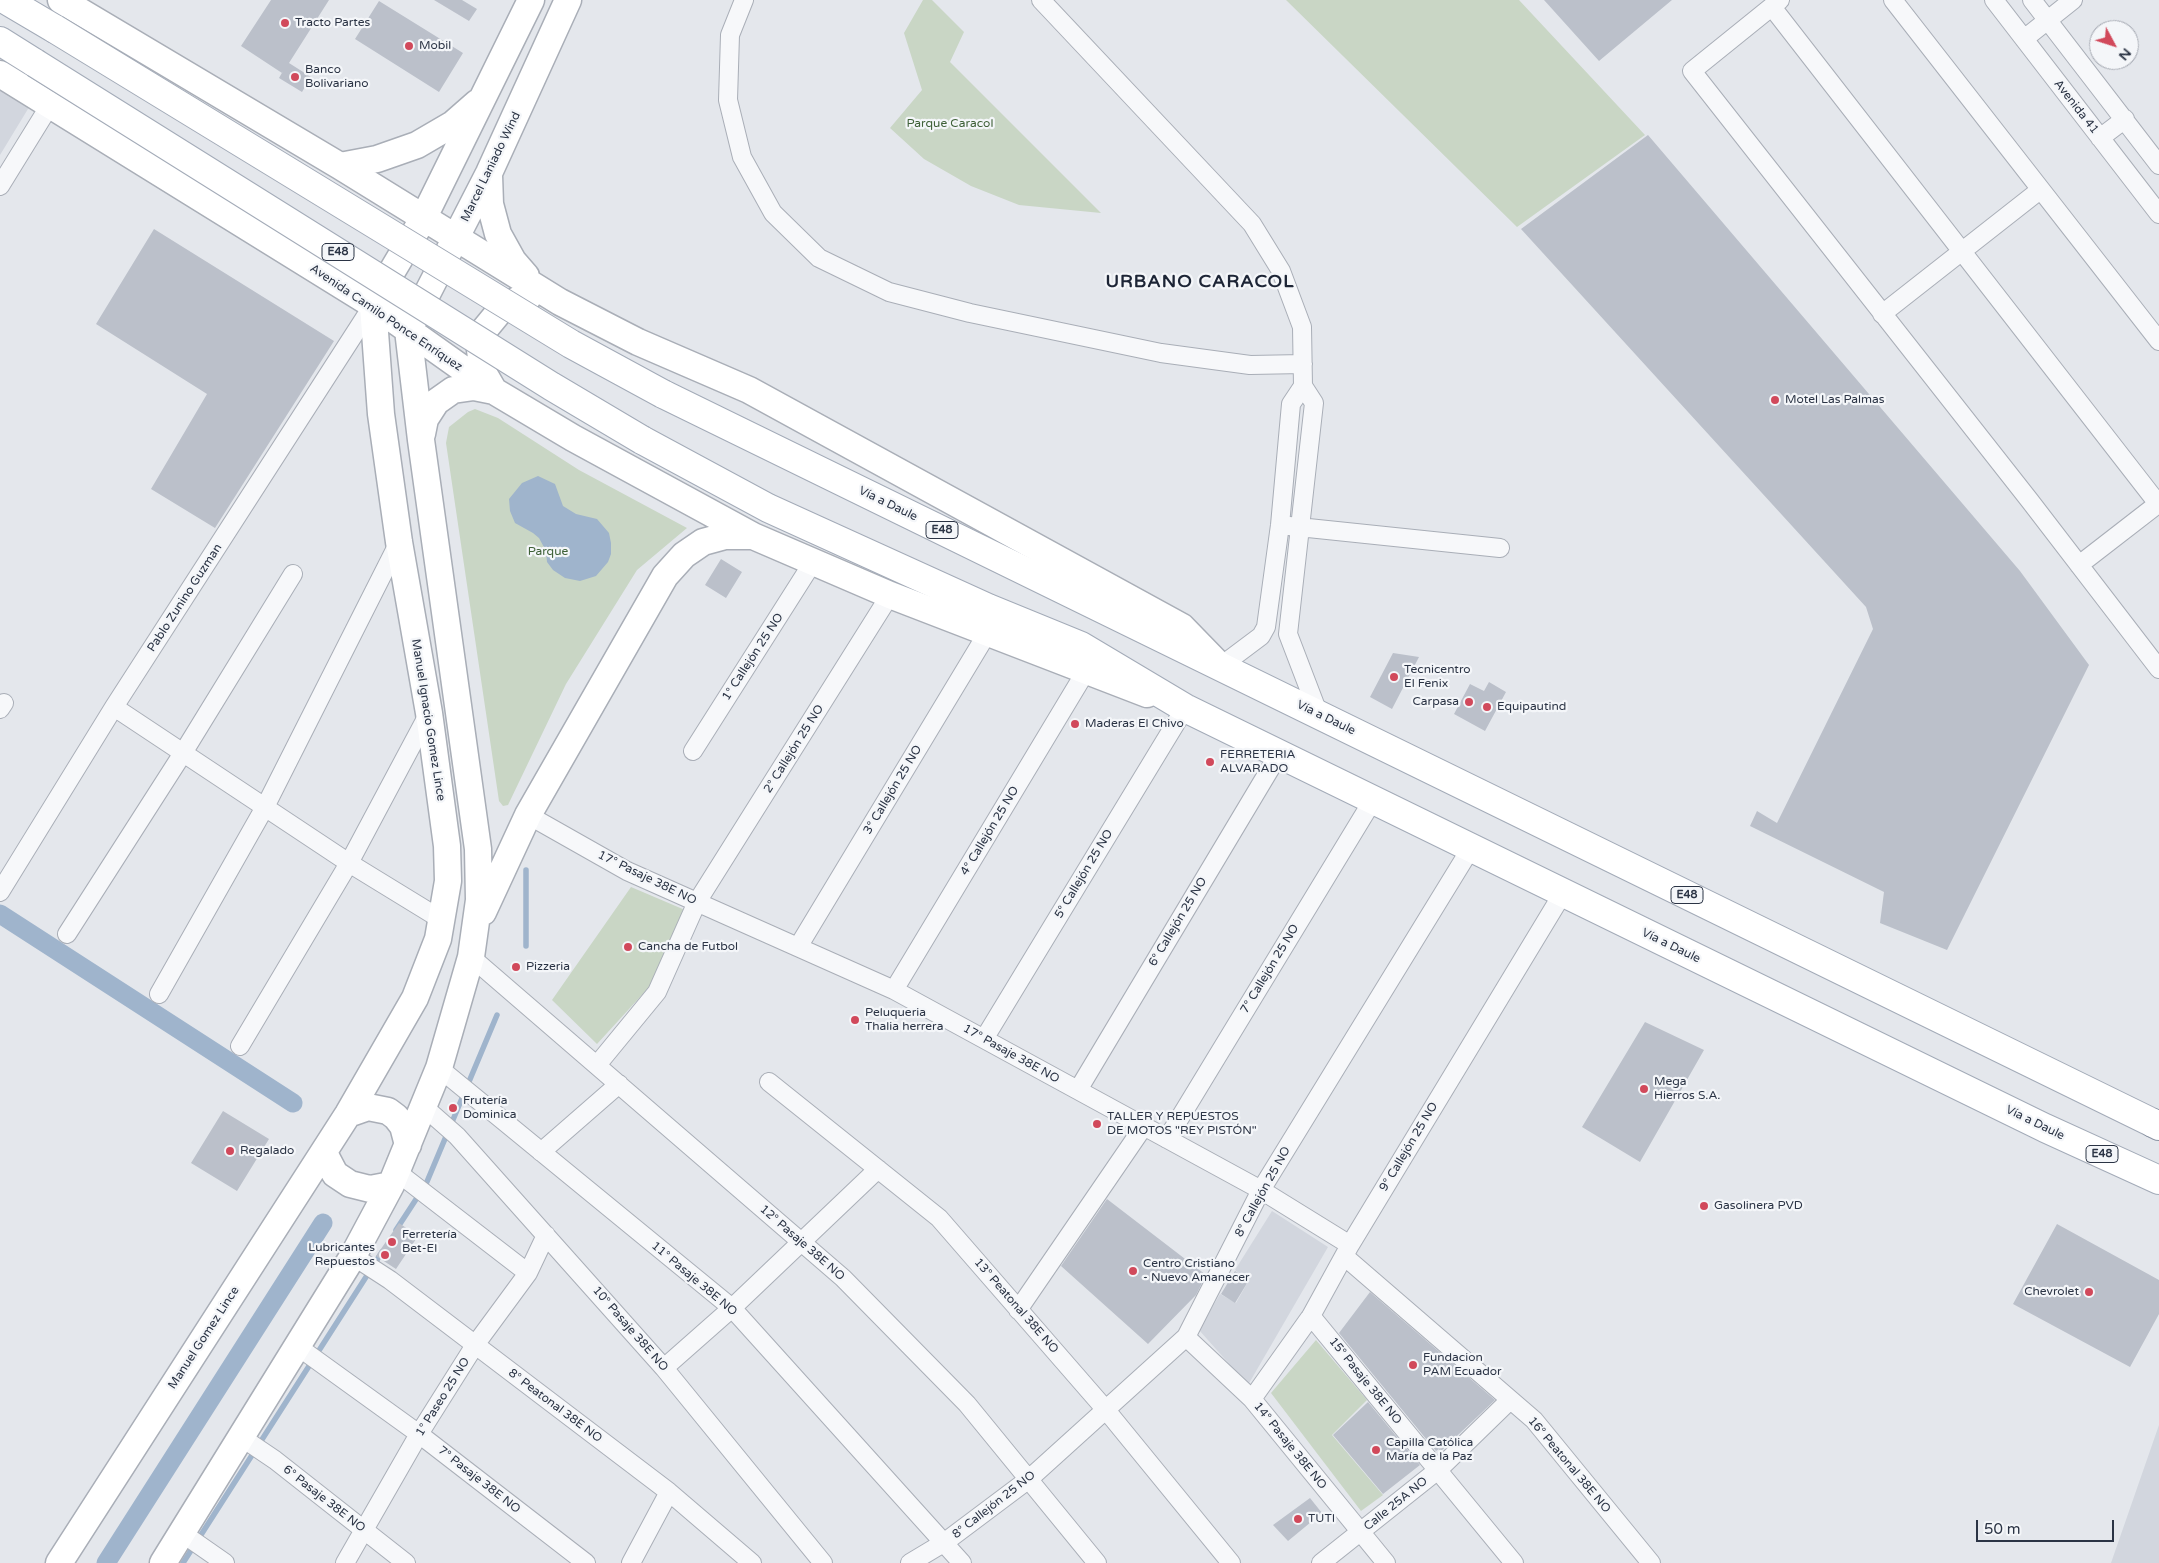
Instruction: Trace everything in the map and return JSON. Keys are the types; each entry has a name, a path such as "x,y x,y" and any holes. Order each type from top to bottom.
{"main road":[{"name":"E48","path":"6,0 52,27"},
{"path":"27,0 52,27"},
{"name":"E48","path":"61,0 340,166 560,302"},
{"path":"372,305 423,219 531,0"},
{"name":"Marcel Laniado Wind","path":"408,330 489,173 568,0"},
{"name":"Vía a Daule","path":"52,27 571,344 663,394 2157,1124"},
{"name":"Vía a Daule","path":"0,41 551,386 642,440 768,508 945,589 1081,646 1185,708 2036,1124 2159,1180"},
{"name":"Avenida Camilo Ponce Enríquez","path":"0,74 372,305 494,391 573,438 753,536"},
{"path":"340,166 377,159 417,145 453,124 485,96"},
{"path":"489,173 490,204 498,234 512,261 533,284"},
{"path":"494,391 483,372 480,350 485,329 499,312 517,300 539,297 560,302"},
{"name":"Vía a Daule","path":"560,302 638,342 749,390 1182,627 1221,666"},
{"name":"Manuel Ignacio Gomez Lince","path":"348,1114 416,998 432,959 442,920 448,881 447,846 429,713 399,542 382,414 372,305"},
{"path":"163,1563 353,1256 394,1178 439,1068 471,957 476,926 479,875 476,825 421,440 408,330"},
{"path":"421,440 425,420 436,402 453,390 474,387 494,391"},
{"path":"476,926 528,815 665,576 684,555 703,542 725,536 753,536"},
{"name":"Vía a Daule","path":"753,536 890,595 1185,708"},
{"path":"348,1114 368,1107 388,1111 403,1126 408,1145"},
{"name":"Manuel Gomez Lince","path":"59,1563 348,1114"},
{"path":"324,1153 335,1174 350,1184 370,1189 394,1178"}],"street":[{"path":"744,0 730,35 728,100 742,157 773,213 819,258 888,292 980,315 1161,354 1250,365 1303,364"},
{"path":"1041,0 1252,224 1281,271 1302,327 1303,386 1314,403 1288,634 1319,715"},
{"path":"1893,0 2159,341"},
{"name":"Avenida 41","path":"1994,0 2159,214"},
{"path":"2032,0 2159,165"},
{"path":"2024,38 2072,0"},
{"path":"2079,565 2159,504 1961,252 1776,3 1692,71 2024,493 2079,565 2159,669"},
{"path":"0,186 50,105"},
{"path":"2100,138 2125,119"},
{"path":"1882,314 2040,190"},
{"name":"Pablo Zunino Guzman","path":"0,891 114,707 372,305"},
{"path":"1221,666 1261,636 1266,627 1280,525 1291,404 1303,386"},
{"path":"1280,525 1500,548"},
{"path":"159,994 265,807 399,542"},
{"name":"1° Callejón 25 NO","path":"692,752 813,562"},
{"path":"67,934 183,753 293,574"},
{"name":"2° Callejón 25 NO","path":"597,1065 657,992 697,902 890,595"},
{"name":"3° Callejón 25 NO","path":"798,947 988,632"},
{"name":"4° Callejón 25 NO","path":"894,990 1086,671"},
{"path":"114,707 349,863 442,920"},
{"name":"5° Callejón 25 NO","path":"984,1039 1185,708"},
{"path":"240,1046 349,863 429,713"},
{"name":"6° Callejón 25 NO","path":"1078,1090 1279,754"},
{"name":"7° Callejón 25 NO","path":"1167,1139 1373,800"},
{"name":"17° Pasaje 38E NO","path":"528,815 627,871 894,990 1261,1190 1347,1251"},
{"name":"8° Callejón 25 NO","path":"910,1563 945,1542 1029,1479 1186,1337 1261,1190 1470,848"},
{"name":"9° Callejón 25 NO","path":"1252,1399 1311,1316 1347,1251 1562,893"},
{"name":"12° Pasaje 38E NO","path":"471,957 843,1278 967,1404 1098,1563"},
{"name":"11° Pasaje 38E NO","path":"439,1068 732,1308 962,1563"},
{"name":"13° Peatonal 38E NO","path":"769,1082 939,1218 1106,1410 1231,1563"},
{"path":"541,1152 619,1084"},
{"name":"10° Pasaje 38E NO","path":"424,1106 457,1136 664,1368 823,1563"},
{"path":"1018,1310 1144,1126"},
{"path":"664,1368 732,1308 878,1169"},
{"path":"394,1178 528,1273"},
{"name":"1° Paseo 25 NO","path":"346,1563 419,1434 475,1345 528,1273 546,1235"},
{"name":"16° Peatonal 38E NO","path":"1347,1251 1534,1420 1651,1563"},
{"name":"8° Peatonal 38E NO","path":"353,1256 390,1280 669,1492 752,1563"},
{"name":"15° Pasaje 38E NO","path":"1311,1316 1514,1563"},
{"name":"14° Pasaje 38E NO","path":"1186,1337 1252,1399 1386,1563"},
{"name":"7° Pasaje 38E NO","path":"297,1346 419,1434 586,1563"},
{"name":"Calle 25A NO","path":"1322,1563 1438,1470 1510,1400"},
{"name":"6° Pasaje 38E NO","path":"242,1437 275,1460 406,1563"},
{"path":"631,1563 669,1492"},
{"path":"182,1533 225,1563"}],"shaded area":[{"path":"0,84 31,104 0,155"},
{"path":"1272,1211 1328,1247 1248,1385 1199,1330 1220,1294 1236,1303 1249,1280 1235,1270"},
{"path":"2159,1425 2159,1563 2111,1563"}],"green space":[{"name":"Parque Caracol","path":"923,0 932,0 964,32 950,62 1101,213 1019,205 971,186 924,159 890,128 922,90 904,33"},
{"path":"1286,0 1519,0 1645,135 1517,227"},
{"name":"Parque","path":"475,409 498,418 579,470 687,528 637,570 566,684 508,805 503,806 499,801 446,443 449,427 468,412"},
{"name":"Cancha de Futbol","path":"631,887 685,910 651,985 597,1044 552,1000"},
{"path":"1316,1340 1367,1400 1332,1435 1383,1495 1361,1511 1271,1393"}],"water":[{"path":"538,476 555,484 563,506 576,514 597,519 609,533 611,554 608,562 596,576 580,581 565,578 553,570 547,562 546,551 539,538 515,523 510,511 509,499 522,483"}],"building":[{"name":"Tracto Partes","path":"271,0 329,0 289,63 311,77 302,92 279,78 282,73 241,46"},
{"path":"434,0 462,0 477,9 469,21"},
{"path":"1544,0 1672,0 1599,61"},
{"name":"Mobil","path":"379,1 463,53 439,92 355,39"},
{"name":"Motel Las Palmas","path":"1648,135 2020,571 2089,665 1947,950 1880,923 1884,892 1750,826 1757,811 1777,823 1873,629 1866,607 1521,229"},
{"path":"154,229 334,341 215,528 151,489 207,394 96,324"},
{"path":"721,559 742,572 726,598 705,585"},
{"name":"Tecnicentro El Fenix","path":"1393,653 1419,657 1392,709 1370,697"},
{"name":"Equipautind","path":"1489,682 1506,692 1485,731 1454,714 1470,684 1484,691"},
{"name":"Mega Hierros S.A.","path":"1645,1022 1704,1050 1640,1162 1582,1127"},
{"name":"Regalado","path":"223,1111 269,1139 237,1191 191,1163"},
{"name":"Centro Cristiano - Nuevo Amanecer","path":"1107,1199 1206,1275 1196,1295 1148,1344 1061,1266"},
{"path":"399,1223 418,1236 396,1269 376,1256"},
{"name":"Chevrolet","path":"2057,1224 2159,1280 2159,1314 2130,1367 2013,1304"},
{"path":"1235,1271 1249,1280 1235,1303 1221,1294"},
{"name":"Fundacion PAM Ecuador","path":"1370,1292 1495,1400 1440,1452 1439,1449 1436,1451 1339,1333"},
{"name":"Capilla Católica María de la Paz","path":"1368,1402 1420,1465 1383,1494 1333,1435"},
{"name":"TUTI","path":"1310,1498 1322,1513 1288,1541 1273,1525"}],"waterway":[{"path":"526,870 526,946"},
{"path":"0,914 293,1103"},
{"path":"396,1230 426,1184 497,1015"},
{"path":"106,1563 323,1223"},
{"path":"183,1563 382,1252"}],"place":[{"name":"Tracto Partes","path":"285,23"},
{"name":"Mobil","path":"409,46"},
{"name":"Banco Bolivariano","path":"295,77"},
{"name":"Motel Las Palmas","path":"1775,400"},
{"name":"Tecnicentro El Fenix","path":"1394,677"},
{"name":"Carpasa","path":"1469,702"},
{"name":"Equipautind","path":"1487,707"},
{"name":"Maderas El Chivo","path":"1075,724"},
{"name":"FERRETERIA ALVARADO","path":"1210,762"},
{"name":"Cancha de Futbol","path":"628,947"},
{"name":"Pizzeria","path":"516,967"},
{"name":"Peluqueria Thalia herrera","path":"855,1020"},
{"name":"Mega Hierros S.A.","path":"1644,1089"},
{"name":"Frutería Dominica","path":"453,1108"},
{"name":"TALLER Y REPUESTOS DE MOTOS \"REY PISTÓN\"","path":"1097,1124"},
{"name":"Regalado","path":"230,1151"},
{"name":"Gasolinera PVD","path":"1704,1206"},
{"name":"Ferretería Bet-El","path":"392,1242"},
{"name":"Lubricantes Repuestos","path":"385,1255"},
{"name":"Centro Cristiano - Nuevo Amanecer","path":"1133,1271"},
{"name":"Chevrolet","path":"2089,1292"},
{"name":"Fundacion PAM Ecuador","path":"1413,1365"},
{"name":"Capilla Católica María de la Paz","path":"1376,1450"},
{"name":"TUTI","path":"1298,1519"}],"district":[{"name":"URBANO CARACOL","path":"1200,282"}]}
